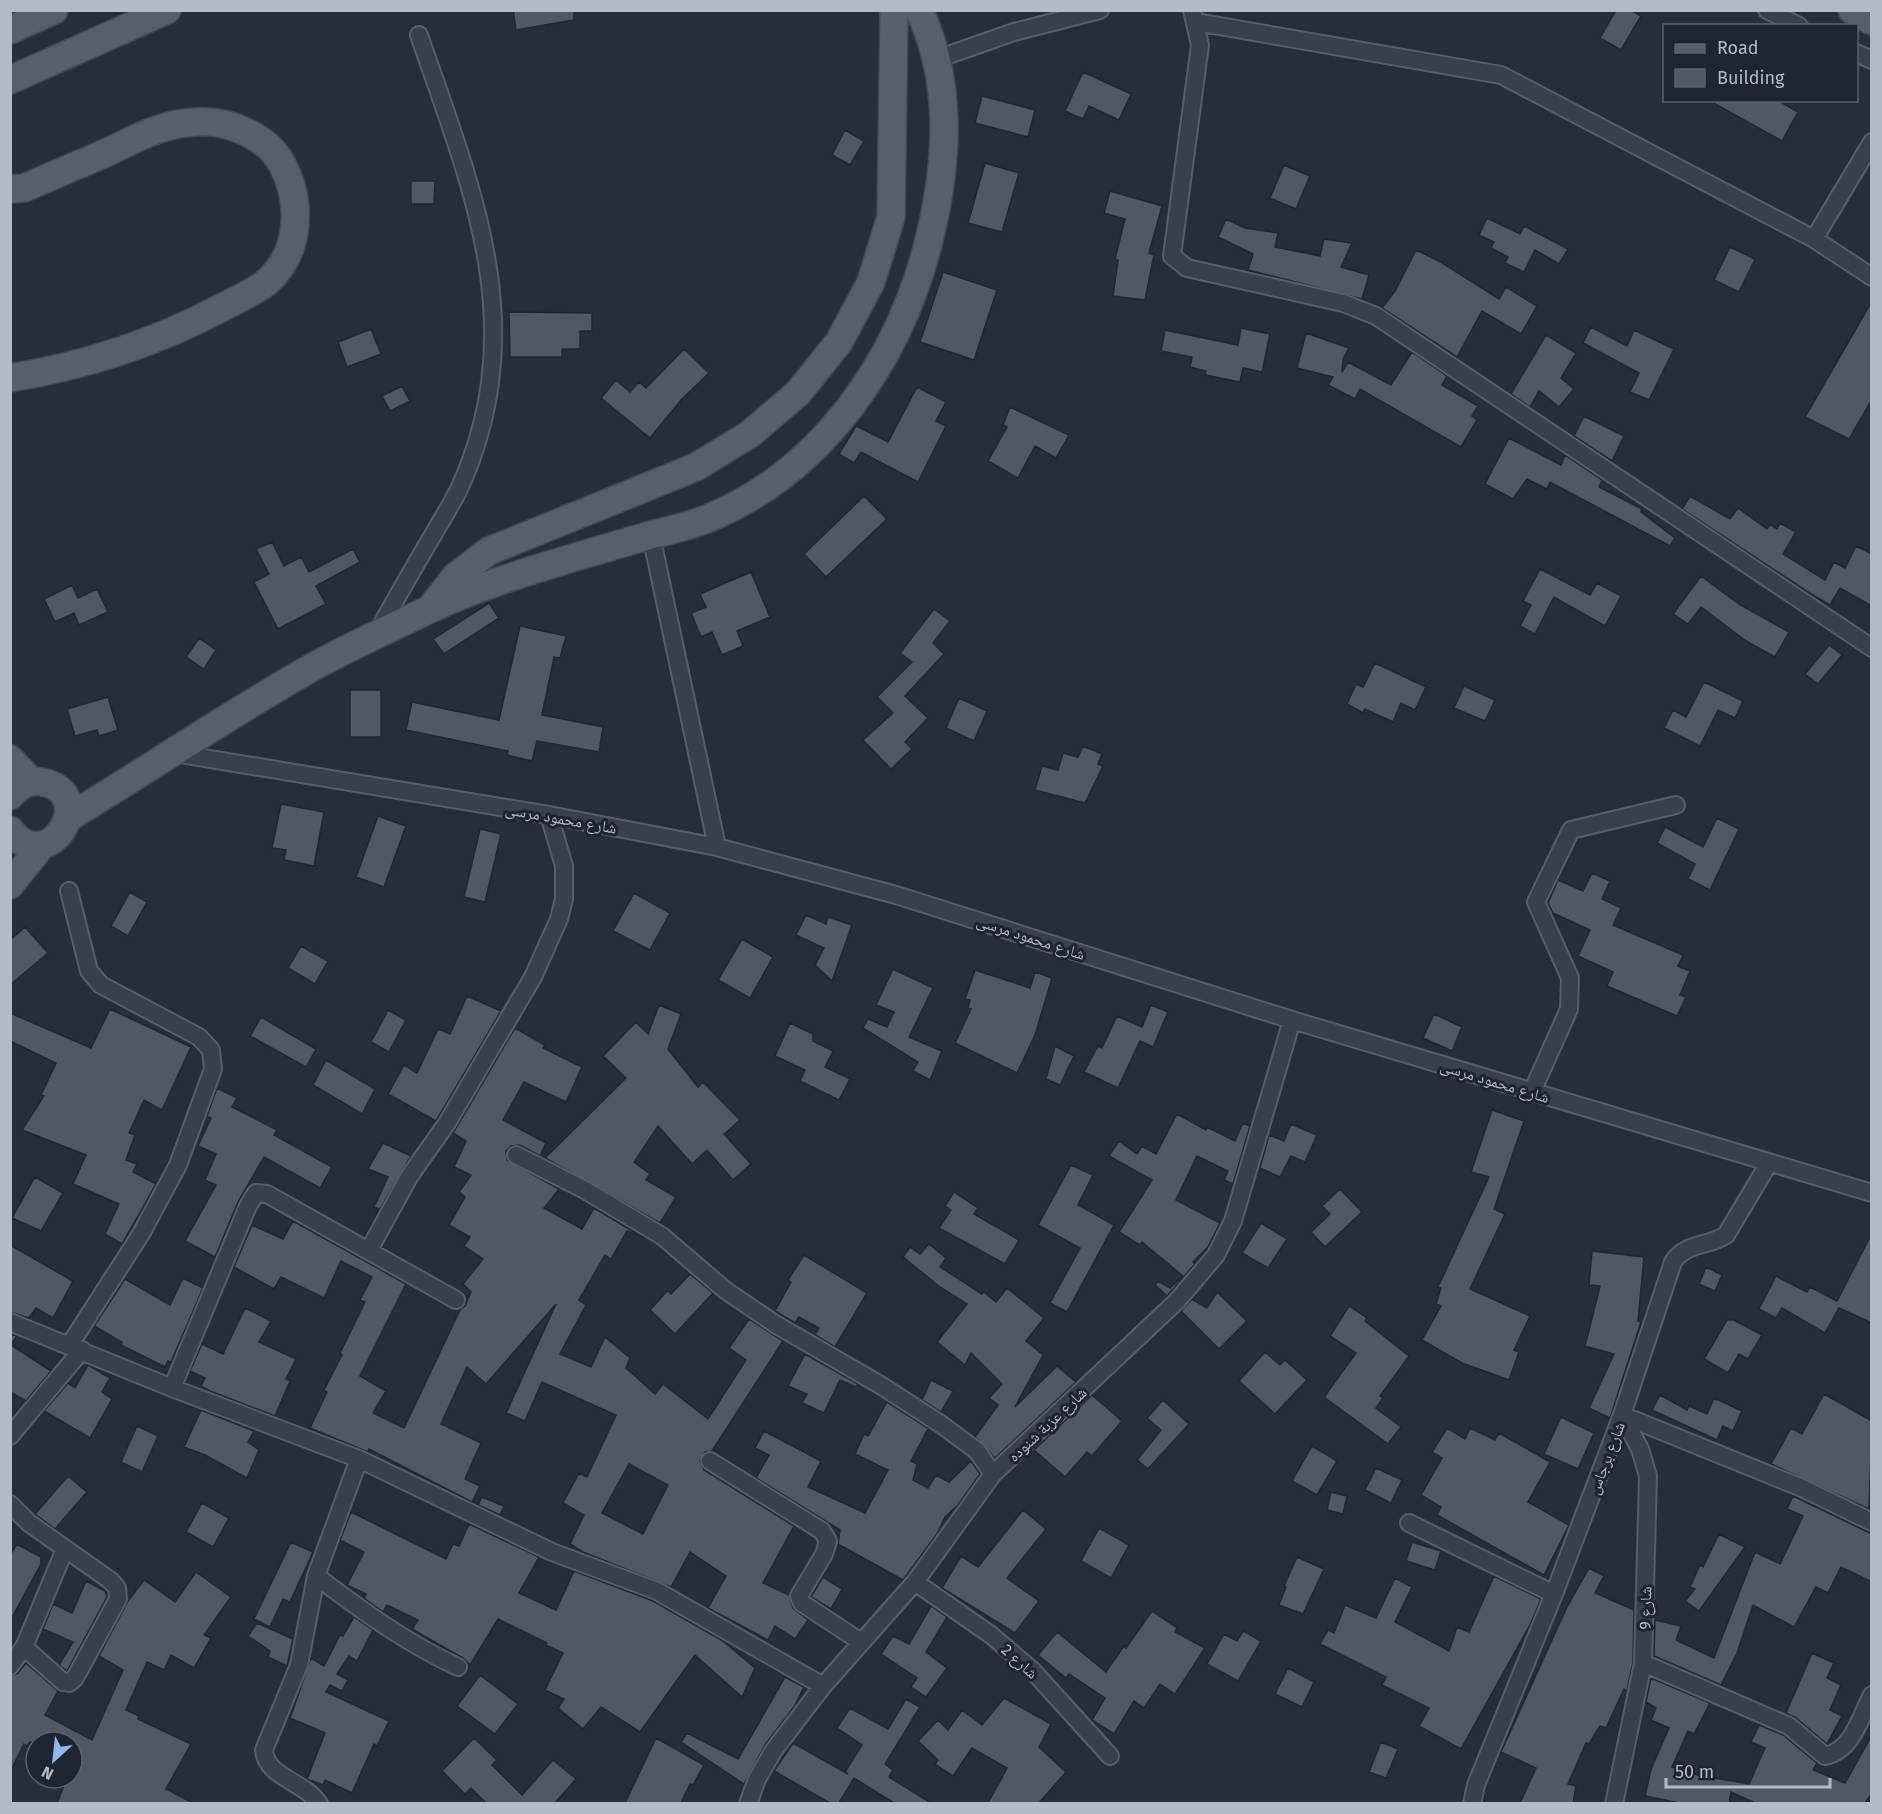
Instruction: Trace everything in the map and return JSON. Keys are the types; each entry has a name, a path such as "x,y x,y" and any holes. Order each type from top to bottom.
{"main road":[{"path":"10,30 54,10"},
{"path":"10,80 167,10"},
{"path":"431,609 456,576 489,551 696,467 724,452 775,415 819,369 839,342 871,282 891,218 894,10"},
{"path":"68,818 304,672 375,635 472,590 686,526 728,509 778,480 802,460 831,432 882,357 915,286 935,216 943,147 942,79 933,40 919,10"},
{"path":"1852,10 1872,21"},
{"path":"10,189 24,188 157,128 198,122 230,125 259,139 281,162 294,192 297,224 287,255 268,280 241,298 139,346 47,372 10,378"},
{"path":"10,759 21,789 51,785 59,791 68,808 68,818 59,836 42,844 10,885"},
{"path":"10,830 23,841 42,844"}],"street":[{"path":"937,59 1014,32 1100,10"},
{"path":"1767,10 1795,24"},
{"path":"1872,276 1814,239 1501,75 1194,16 1200,45 1172,256 1178,263 1187,268 1343,303 1376,316 1872,648"},
{"path":"375,635 459,488 481,424 492,357 492,289 481,222 419,35"},
{"path":"1858,53 1872,60"},
{"path":"1814,239 1872,142"},
{"path":"651,535 717,847"},
{"name":"شارع محمود مرسى","path":"174,753 549,815 717,847 896,895 1292,1020 1872,1193"},
{"path":"1532,1092 1569,1009 1570,978 1536,902 1571,830 1676,805"},
{"path":"369,1250 409,1177 447,1123 533,976 555,929 564,899 564,866 549,815"},
{"path":"10,1436 75,1348 141,1234 178,1165 213,1069 211,1050 199,1037 101,985 89,971 69,891"},
{"name":"شارع عزبة شنوده","path":"748,1803 765,1764 823,1686 915,1582 993,1473 1177,1301 1216,1255 1235,1215 1292,1020"},
{"path":"516,1155 584,1189 662,1236 725,1290 775,1324 864,1375 942,1425 977,1451 993,1473"},
{"name":"شارع برجاس","path":"1472,1803 1476,1785 1554,1594 1622,1415 1674,1262 1685,1248 1719,1240 1726,1235 1769,1163"},
{"path":"172,1388 248,1206 256,1193 267,1194 456,1300"},
{"path":"10,1322 172,1388 359,1460 552,1552 657,1591 823,1686"},
{"path":"1622,1415 1802,1488 1872,1522"},
{"name":"شارع 9","path":"1614,1803 1643,1663 1648,1476 1640,1449 1622,1415"},
{"path":"319,1803 314,1795 273,1770 265,1760 264,1750 299,1665 316,1576 359,1460"},
{"path":"710,1461 822,1531 828,1541 824,1554 801,1589 799,1596 802,1603 861,1642"},
{"path":"10,1504 29,1524 111,1581 117,1588 118,1599 75,1678 69,1683 63,1682 24,1647"},
{"path":"1409,1523 1554,1594"},
{"path":"10,1666 24,1647 65,1549"},
{"path":"316,1576 405,1639 458,1667"},
{"name":"شارع 2","path":"915,1582 991,1635 1032,1670 1110,1756"},
{"path":"1643,1663 1789,1726 1825,1756 1838,1754 1851,1738 1872,1695"}],"building":[{"path":"513,10 574,10 574,20 516,30"},
{"path":"1616,10 1631,10 1641,16 1621,50 1600,38"},
{"path":"1083,72 1131,94 1119,120 1089,106 1083,119 1065,111"},
{"path":"982,96 1035,110 1028,137 975,123"},
{"path":"1712,102 1780,102 1798,112 1782,141"},
{"path":"845,130 864,141 850,165 832,155"},
{"path":"985,163 1019,173 1002,232 968,223"},
{"path":"1284,165 1310,176 1296,209 1270,198"},
{"path":"411,181 435,181 434,204 411,204"},
{"path":"1110,191 1162,206 1149,253 1154,255 1145,300 1113,296 1118,260 1115,259 1125,219 1104,213"},
{"path":"1487,218 1520,234 1524,226 1568,249 1559,264 1535,250 1524,272 1505,263 1508,257 1491,248 1494,242 1479,235"},
{"path":"1226,219 1245,228 1278,233 1275,247 1320,256 1324,239 1352,243 1341,267 1369,275 1362,299 1248,270 1253,254 1218,237"},
{"path":"1730,247 1755,259 1739,292 1714,280"},
{"path":"1416,250 1439,261 1499,299 1506,287 1537,306 1521,334 1482,311 1457,357 1382,308 1395,291"},
{"path":"943,272 997,290 974,360 920,342"},
{"path":"1872,301 1872,399 1849,439 1805,417"},
{"path":"509,312 592,313 592,331 580,331 580,349 562,349 562,357 510,357"},
{"path":"1591,327 1627,346 1634,330 1674,349 1649,400 1630,392 1639,373 1583,343"},
{"path":"1241,328 1270,334 1262,372 1243,368 1240,382 1205,375 1206,371 1190,367 1192,357 1161,351 1165,330 1238,345"},
{"path":"371,329 381,354 347,367 338,342"},
{"path":"1306,333 1349,348 1343,359 1342,372 1348,362 1391,385 1412,352 1447,376 1442,385 1478,406 1472,416 1477,420 1461,447 1360,389 1355,399 1328,385 1333,377 1297,368"},
{"path":"1546,335 1576,353 1561,378 1574,389 1559,407 1539,391 1530,407 1511,394"},
{"path":"684,349 709,373 681,400 650,438 601,398 616,380 630,392 639,382 646,388"},
{"path":"402,386 410,401 390,411 382,396"},
{"path":"917,387 946,402 936,421 946,426 918,482 861,452 854,463 839,454 856,426 888,442"},
{"path":"1010,407 1069,435 1056,458 1035,446 1018,478 988,461 1007,427 1003,425"},
{"path":"1584,416 1624,436 1612,461 1574,436"},
{"path":"1509,438 1561,465 1565,455 1602,480 1599,487 1642,509 1641,512 1675,538 1670,546 1550,482 1547,489 1527,479 1513,499 1485,484"},
{"path":"864,496 887,519 826,577 804,554"},
{"path":"1690,496 1730,519 1738,508 1767,529 1770,524 1777,529 1780,523 1796,532 1783,554 1825,580 1834,562 1845,568 1856,546 1872,554 1872,606 1840,588 1830,605 1811,594 1682,509"},
{"path":"272,542 284,566 301,557 309,572 353,549 360,562 316,586 326,604 278,629 254,582 269,574 256,549"},
{"path":"1540,569 1590,595 1597,583 1621,596 1605,626 1554,597 1535,634 1520,626 1531,605 1523,601"},
{"path":"751,572 770,617 737,631 743,646 722,655 712,632 701,637 691,613 706,607 700,594"},
{"path":"1701,576 1739,604 1789,632 1775,657 1746,641 1701,607 1688,624 1673,614"},
{"path":"72,585 78,598 97,589 108,612 79,625 74,613 55,622 44,599"},
{"path":"489,603 499,618 444,654 433,639"},
{"path":"934,609 950,621 933,643 944,654 905,696 928,718 905,742 912,749 891,769 863,740 893,713 877,697 912,662 900,653"},
{"path":"520,626 566,636 560,658 554,657 542,715 603,727 599,752 537,741 532,761 507,755 508,751 406,730 412,702 499,720"},
{"path":"199,638 216,650 204,669 186,657"},
{"path":"1829,645 1842,655 1818,684 1805,674"},
{"path":"1375,663 1426,687 1415,710 1401,703 1393,722 1365,709 1363,713 1347,704 1356,684 1363,687"},
{"path":"1704,682 1743,701 1735,718 1718,710 1700,746 1664,728 1673,710 1686,717"},
{"path":"1464,686 1495,700 1485,721 1454,708"},
{"path":"350,690 381,690 381,737 350,737"},
{"path":"108,697 118,730 99,736 97,730 75,736 67,709"},
{"path":"959,698 987,711 974,741 946,728"},
{"path":"1083,746 1102,754 1098,764 1103,766 1085,803 1035,790 1042,766 1058,770 1063,753 1078,757"},
{"path":"281,804 324,812 314,866 284,860 286,850 272,848"},
{"path":"378,816 406,826 384,887 356,877"},
{"path":"1717,818 1739,829 1710,890 1688,879 1695,864 1657,843 1665,827 1703,847"},
{"path":"480,829 501,834 485,902 464,897"},
{"path":"1592,873 1610,881 1602,899 1621,908 1613,925 1683,955 1678,966 1690,971 1680,995 1686,997 1677,1016 1607,986 1613,972 1578,956 1590,930 1553,913 1548,903 1558,880 1583,891"},
{"path":"130,892 147,902 128,936 111,926"},
{"path":"634,893 670,913 650,950 613,931"},
{"path":"806,915 826,924 828,917 852,925 832,981 815,965 824,948 796,935"},
{"path":"25,927 48,953 10,985 10,940"},
{"path":"742,939 773,957 750,998 718,980"},
{"path":"301,946 328,961 315,984 288,968"},
{"path":"893,969 933,988 909,1037 942,1051 930,1080 913,1071 918,1062 863,1028 868,1019 887,1027 894,1012 876,1005"},
{"path":"975,970 1030,988 1035,972 1052,978 1035,1035 1017,1073 955,1043 971,1009 968,1008 970,1000 965,999"},
{"path":"467,996 501,1011 436,1121 388,1094 404,1065 417,1073 438,1029 450,1034"},
{"path":"659,1005 681,1014 668,1049 698,1087 703,1082 740,1120 724,1134 751,1164 733,1180 707,1150 692,1164 658,1126 634,1162 650,1174 646,1180 676,1197 660,1223 545,1158 626,1078 603,1056 636,1022 648,1034"},
{"path":"1151,1005 1168,1012 1153,1047 1140,1041 1118,1088 1084,1072 1098,1046 1102,1048 1117,1016 1142,1027"},
{"path":"110,1009 191,1047 162,1110 144,1100 129,1133 135,1135 126,1160 137,1164 133,1172 156,1184 122,1244 105,1234 119,1204 73,1184 86,1155 22,1130 44,1096 41,1095 56,1063 10,1041 10,1013 91,1048"},
{"path":"388,1010 406,1020 389,1052 371,1042"},
{"path":"1434,1014 1462,1027 1452,1051 1423,1038"},
{"path":"261,1017 316,1049 306,1067 250,1036"},
{"path":"790,1023 813,1034 813,1041 833,1051 825,1067 850,1079 839,1100 800,1081 805,1070 775,1056"},
{"path":"515,1028 545,1045 543,1048 582,1067 566,1102 524,1082 503,1120 546,1143 540,1156 520,1145 511,1146 506,1151 507,1160 559,1189 544,1208 582,1229 594,1208 644,1238 627,1231 611,1259 605,1255 579,1300 586,1305 560,1354 591,1367 605,1337 630,1358 626,1368 655,1394 663,1384 708,1419 746,1360 729,1348 749,1319 783,1341 712,1451 705,1452 700,1461 704,1470 794,1526 763,1583 789,1595 793,1608 808,1620 795,1639 775,1626 768,1640 708,1608 726,1576 690,1552 671,1587 583,1552 570,1544 584,1515 563,1503 579,1473 587,1477 616,1415 542,1382 525,1421 506,1413 556,1304 486,1384 467,1367 441,1424 481,1443 465,1479 480,1486 472,1502 369,1449 368,1452 310,1428 327,1392 324,1390 342,1355 340,1353 365,1302 360,1300 372,1277 341,1261 324,1298 281,1277 274,1289 234,1267 252,1225 283,1239 293,1221 406,1284 360,1376 386,1391 373,1413 404,1428 460,1310 465,1306 471,1292 463,1284 483,1259 464,1246 470,1237 449,1225 465,1197 459,1192 471,1175 454,1167 466,1141 453,1133","holes":["629,1464 668,1485 643,1534 602,1513"]},
{"path":"1055,1046 1074,1056 1060,1085 1046,1079"},
{"path":"326,1060 375,1089 362,1114 313,1085"},
{"path":"217,1088 237,1098 232,1107 277,1130 274,1135 332,1167 320,1188 264,1157 238,1202 215,1257 185,1241 216,1185 205,1180 216,1154 198,1146 211,1118 207,1116"},
{"path":"1492,1110 1524,1121 1494,1209 1505,1214 1470,1289 1530,1316 1514,1350 1519,1352 1509,1380 1462,1363 1422,1340 1441,1306 1436,1304 1441,1288 1438,1287 1489,1177 1471,1172"},
{"path":"1177,1114 1206,1130 1207,1127 1235,1141 1243,1123 1250,1126 1233,1184 1224,1180 1228,1171 1197,1156 1176,1200 1220,1223 1208,1247 1193,1262 1195,1264 1167,1296 1155,1285 1158,1281 1170,1288 1183,1276 1142,1242 1140,1245 1119,1232 1152,1180 1109,1156 1119,1141 1137,1154 1142,1146 1156,1154"},
{"path":"1291,1124 1317,1135 1305,1162 1291,1156 1280,1177 1260,1168 1269,1135 1284,1141"},
{"path":"383,1143 411,1156 364,1237 379,1209 374,1207 388,1177 368,1169"},
{"path":"1071,1165 1093,1175 1078,1205 1114,1225 1067,1312 1050,1303 1080,1248 1038,1225"},
{"path":"35,1177 63,1193 41,1231 12,1218"},
{"path":"1340,1189 1362,1212 1325,1247 1311,1232 1330,1214 1322,1206"},
{"path":"954,1192 978,1208 974,1214 1019,1240 1005,1264 939,1228 951,1210 945,1206"},
{"path":"1261,1223 1287,1239 1268,1268 1242,1253"},
{"path":"1872,1233 1872,1323 1839,1308 1825,1333 1782,1308 1776,1318 1759,1309 1776,1276 1807,1292 1810,1287 1837,1301"},
{"path":"929,1244 946,1258 940,1267 982,1294 984,1292 996,1302 1007,1288 1044,1318 1026,1341 1043,1355 1015,1407 1057,1366 1076,1382 995,1458 975,1437 998,1405 989,1398 1002,1384 971,1353 965,1365 937,1342 967,1304 940,1287 903,1257 910,1247 920,1254"},
{"path":"10,1245 73,1281 53,1318 36,1308 29,1318 10,1312"},
{"path":"1592,1251 1644,1257 1638,1321 1641,1322 1610,1418 1589,1408 1614,1354 1585,1346 1600,1286 1589,1285"},
{"path":"804,1255 867,1293 835,1347 815,1335 819,1328 799,1317 795,1323 775,1311 791,1282 788,1280"},
{"path":"1706,1267 1722,1275 1715,1291 1699,1284"},
{"path":"690,1274 713,1293 675,1334 650,1310 668,1290 671,1294"},
{"path":"183,1278 203,1288 171,1362 168,1361 165,1367 121,1345 122,1342 94,1326 125,1279 170,1305"},
{"path":"1217,1292 1247,1321 1219,1349 1181,1311 1195,1296 1193,1300 1207,1308"},
{"path":"1349,1306 1367,1318 1365,1321 1409,1356 1380,1396 1383,1398 1376,1408 1401,1427 1388,1444 1324,1397 1356,1353 1330,1336"},
{"path":"245,1308 271,1321 259,1342 296,1359 286,1379 290,1381 275,1416 210,1391 201,1386 205,1378 190,1371 202,1344 223,1354"},
{"path":"1727,1320 1734,1320 1762,1335 1748,1359 1739,1354 1728,1373 1704,1359"},
{"path":"10,1334 17,1336 11,1345 51,1371 26,1401 10,1392"},
{"path":"1265,1352 1280,1365 1285,1360 1307,1380 1275,1414 1239,1381"},
{"path":"805,1354 858,1384 856,1387 840,1380 824,1413 802,1403 807,1394 788,1386"},
{"path":"88,1365 110,1378 102,1392 112,1399 90,1438 44,1411 68,1383 75,1388"},
{"path":"931,1380 953,1391 941,1412 922,1400"},
{"path":"1824,1394 1872,1421 1869,1509 1771,1464 1791,1428 1802,1434"},
{"path":"1092,1395 1122,1421 1092,1456 1087,1452 1065,1477 1034,1450"},
{"path":"1660,1395 1687,1410 1689,1406 1707,1414 1714,1398 1742,1411 1733,1431 1723,1426 1717,1440 1652,1410"},
{"path":"1163,1400 1189,1424 1148,1469 1137,1460 1161,1430 1147,1418"},
{"path":"887,1402 931,1430 928,1429 911,1461 917,1464 913,1480 928,1488 936,1475 949,1482 971,1461 980,1474 958,1505 945,1517 937,1534 903,1580 838,1544 840,1530 756,1478 769,1455 755,1448 764,1431 821,1461 808,1487 865,1513 888,1470 855,1454 864,1434 868,1436"},
{"path":"201,1410 254,1431 248,1442 259,1450 247,1478 205,1455 184,1447"},
{"path":"1561,1417 1594,1433 1578,1469 1544,1454"},
{"path":"137,1426 158,1436 142,1472 121,1462"},
{"path":"1447,1428 1465,1439 1470,1428 1495,1440 1499,1433 1550,1462 1528,1502 1569,1525 1544,1575 1437,1515 1441,1507 1421,1495 1442,1458 1432,1452"},
{"path":"1312,1446 1337,1461 1317,1495 1292,1481"},
{"path":"1376,1468 1402,1480 1391,1503 1365,1490"},
{"path":"68,1476 87,1492 55,1529 35,1514"},
{"path":"1331,1492 1347,1496 1343,1514 1327,1510"},
{"path":"1793,1496 1872,1534 1872,1582 1841,1567 1828,1593 1816,1587 1794,1627 1753,1605 1737,1653 1721,1685 1654,1656 1655,1620 1681,1626 1676,1640 1714,1658 1755,1552 1780,1564 1803,1516 1787,1509"},
{"path":"482,1497 504,1506 500,1515 478,1505"},
{"path":"202,1503 229,1518 213,1547 186,1532"},
{"path":"1023,1510 1046,1529 1007,1578 1039,1601 1015,1633 942,1588 961,1556 978,1567"},
{"path":"351,1512 446,1559 453,1544 459,1546 469,1524 539,1557 519,1593 556,1610 574,1571 653,1601 723,1641 755,1668 742,1697 695,1655 640,1732 601,1707 583,1729 558,1708 564,1699 545,1690 563,1653 546,1645 547,1643 498,1619 470,1665 463,1658 412,1629 418,1620 387,1605 383,1612 364,1598 366,1594 347,1585 364,1552 340,1540"},
{"path":"1099,1528 1129,1545 1111,1578 1081,1561"},
{"path":"1719,1534 1745,1547 1699,1611 1685,1601 1695,1589 1690,1587 1700,1565 1703,1567"},
{"path":"291,1542 313,1552 290,1602 283,1599 270,1627 254,1619"},
{"path":"1412,1542 1441,1551 1435,1570 1406,1561"},
{"path":"17,1544 41,1557 41,1564 10,1621 10,1555"},
{"path":"1297,1557 1324,1569 1303,1614 1279,1605 1286,1587 1284,1586"},
{"path":"1589,1568 1604,1576 1595,1593 1634,1610 1633,1662 1627,1691 1624,1689 1606,1728 1600,1726 1589,1744 1586,1743 1568,1784 1576,1786 1573,1803 1520,1803 1536,1768 1501,1752 1567,1607"},
{"path":"196,1572 231,1597 204,1635 211,1638 194,1668 171,1655 164,1670 147,1662 126,1710 139,1716 138,1719 191,1744 166,1789 193,1803 57,1803 62,1790 84,1790 84,1736 92,1740 123,1670 99,1656 128,1601 144,1580 175,1602"},
{"path":"1494,1576 1541,1599 1531,1623 1461,1749 1419,1726 1429,1708 1382,1685 1386,1677 1320,1644 1328,1630 1334,1633 1345,1605 1376,1618 1395,1578 1412,1587 1395,1622 1449,1651 1457,1627 1469,1632"},
{"path":"823,1577 842,1589 831,1609 811,1597"},
{"path":"86,1581 105,1591 107,1597 67,1671 59,1665 73,1642 43,1629 53,1604 72,1613"},
{"path":"931,1606 947,1617 926,1652 947,1668 926,1697 911,1687 917,1678 881,1654 893,1636 909,1644"},
{"path":"1152,1611 1177,1628 1175,1632 1205,1648 1175,1694 1160,1684 1144,1708 1134,1701 1114,1734 1092,1720 1105,1698 1069,1674 1066,1678 1038,1655 1057,1632 1106,1672"},
{"path":"354,1617 373,1630 357,1661 349,1656 337,1674 348,1680 342,1691 330,1685 326,1692 389,1721 377,1746 374,1744 352,1793 325,1780 323,1785 307,1779 325,1733 290,1718 311,1658 324,1666 340,1635 343,1636"},
{"path":"257,1623 293,1639 287,1666 268,1657 270,1651 248,1636"},
{"path":"1243,1631 1261,1641 1238,1681 1207,1664 1224,1634 1237,1641"},
{"path":"1812,1653 1834,1663 1827,1678 1841,1685 1830,1710 1842,1716 1827,1744 1796,1718 1786,1713"},
{"path":"26,1663 58,1691 45,1715 73,1730 24,1730 24,1744 10,1772 10,1676 18,1673"},
{"path":"1288,1668 1314,1682 1302,1707 1275,1694"},
{"path":"480,1675 518,1704 495,1734 457,1706"},
{"path":"785,1677 804,1687 794,1707 765,1745 744,1784 681,1742 687,1733 738,1759"},
{"path":"1651,1678 1710,1703 1694,1734 1688,1731 1672,1767 1714,1780 1715,1778 1749,1784 1765,1748 1751,1742 1759,1725 1783,1735 1817,1763 1813,1770 1845,1783 1872,1735 1872,1793 1865,1803 1755,1803 1731,1792 1729,1803 1680,1803 1645,1796 1651,1769 1669,1728 1651,1720 1656,1708 1646,1702"},
{"path":"1004,1698 1051,1724 1039,1747 1066,1772 1039,1803 988,1803 1007,1768 972,1748 953,1776 935,1764 938,1760 918,1741 938,1720 948,1730 962,1710 982,1725"},
{"path":"906,1699 920,1707 885,1764 893,1770 889,1777 931,1803 894,1803 854,1778 839,1803 830,1803 774,1771 793,1743 848,1774 845,1772 862,1745 837,1728 850,1708 888,1729"},
{"path":"474,1738 497,1760 492,1765 522,1795 553,1760 576,1779 555,1803 486,1803 471,1788 465,1794 442,1771"},
{"path":"656,1738 704,1765 693,1785 690,1784 681,1803 625,1803"},
{"path":"1381,1742 1398,1749 1386,1778 1369,1772"}]}
